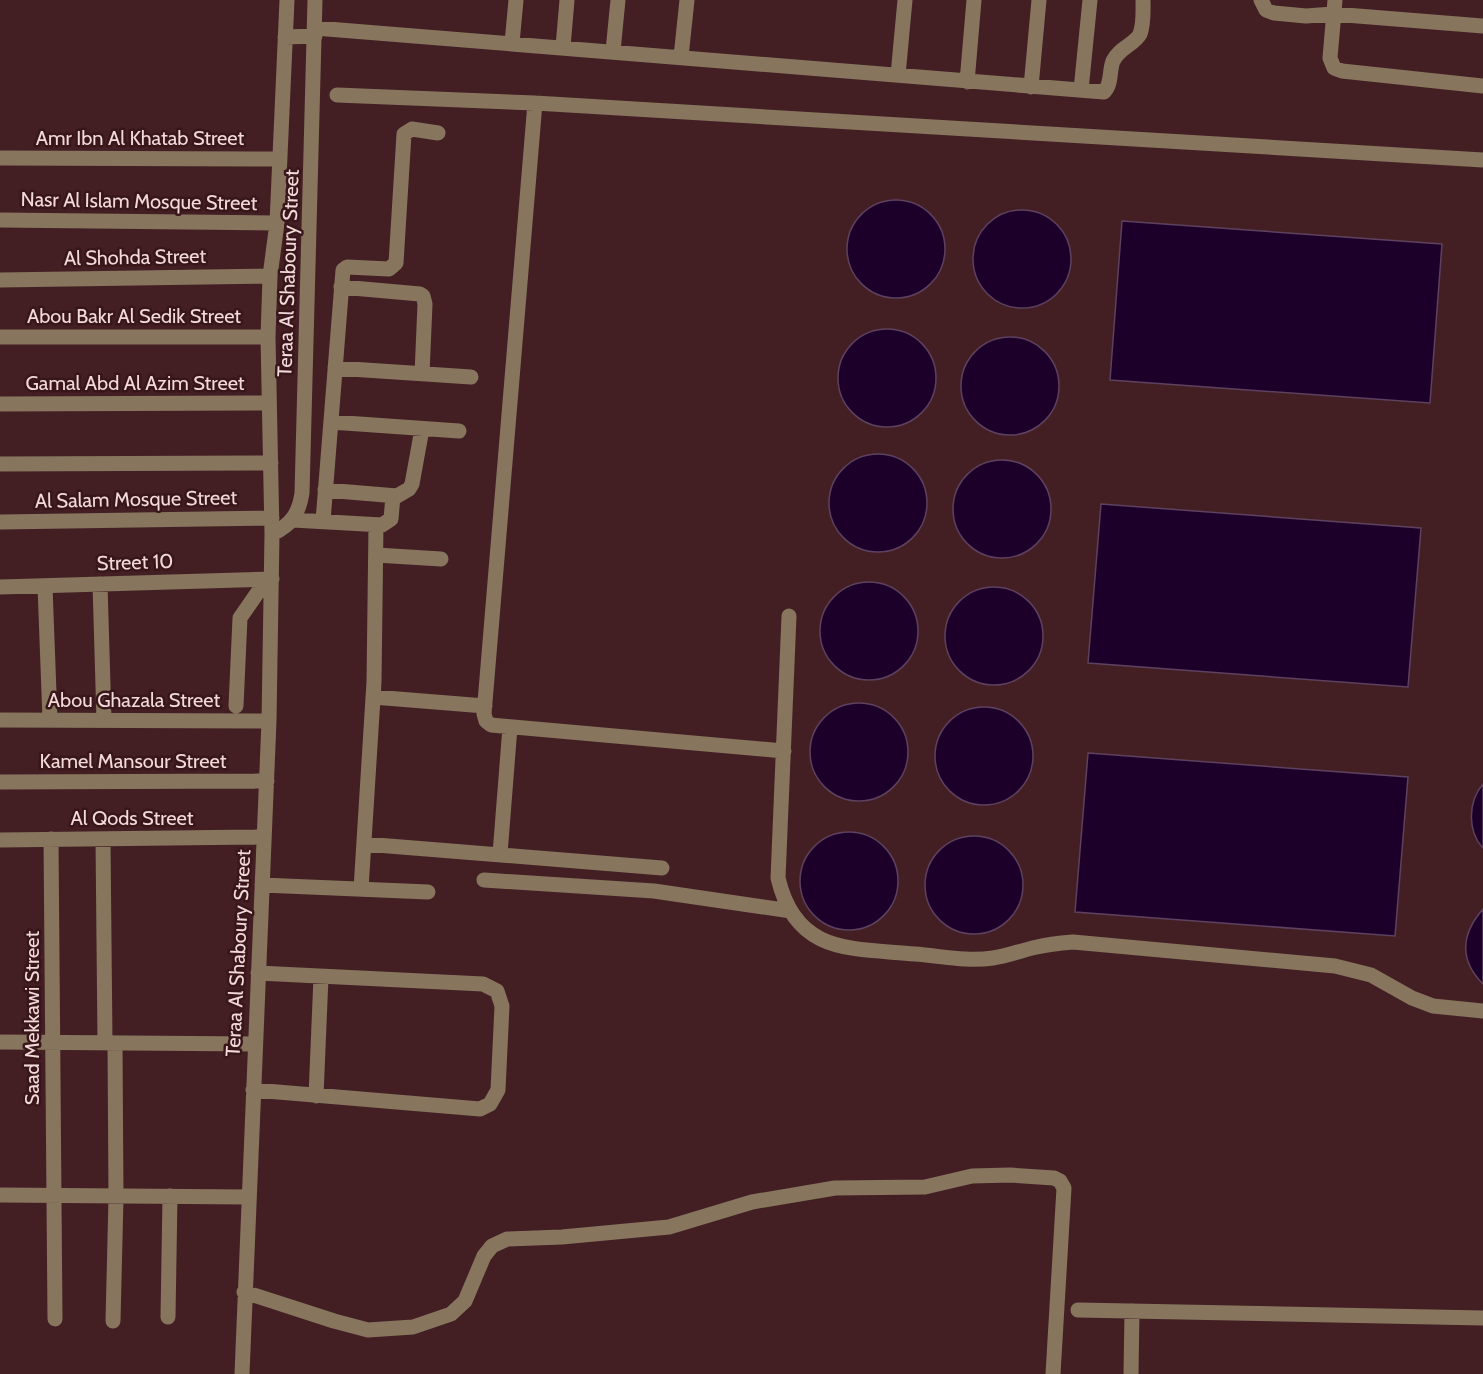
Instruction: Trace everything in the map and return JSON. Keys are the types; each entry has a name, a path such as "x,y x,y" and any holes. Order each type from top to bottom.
{"street":[{"name":"Teraa Al Shaboury Street","path":"242,1374 269,721 269,579 272,518 268,337 270,276 277,223 287,0"},
{"name":"Teraa Al Shaboury Street","path":"293,520 300,506 302,493 315,0"},
{"path":"512,43 516,0"},
{"path":"563,47 567,0"},
{"path":"613,51 618,0"},
{"path":"681,57 687,0"},
{"path":"898,75 905,0"},
{"path":"967,82 974,0"},
{"path":"1031,87 1039,0"},
{"path":"1081,90 1090,0"},
{"path":"285,37 315,32 512,43 1104,92 1114,59 1126,45 1138,37 1141,31 1143,0"},
{"path":"1261,0 1266,10 1274,13 1306,16 1334,7 1483,26"},
{"path":"1334,7 1330,63 1334,68 1342,71 1483,87"},
{"path":"337,95 535,103 1483,160"},
{"path":"535,103 484,717 488,723 510,727 784,751"},
{"path":"323,521 343,270 346,267 389,269 396,263 404,134 412,129 438,133"},
{"name":"Amr Ibn Al Khatab Street","path":"0,158 279,159"},
{"name":"Nasr Al Islam Mosque Street","path":"0,220 277,223"},
{"name":"Al Shohda Street","path":"0,280 270,276"},
{"path":"341,287 423,296 425,304 422,374"},
{"name":"Abou Bakr Al Sedik Street","path":"0,337 268,337"},
{"path":"334,368 471,377"},
{"name":"Gamal Abd Al Azim Street","path":"0,404 269,403"},
{"path":"331,422 459,432"},
{"path":"326,490 393,496 403,494 412,483 422,429"},
{"path":"0,464 271,463"},
{"path":"272,534 285,528 293,520 382,525 391,519 393,496"},
{"name":"Al Salam Mosque Street","path":"0,522 272,518"},
{"path":"362,889 373,690 376,525"},
{"path":"376,555 441,559"},
{"path":"236,706 240,618 269,579"},
{"name":"Street 10","path":"0,586 269,579"},
{"path":"100,584 104,720"},
{"path":"45,585 50,720"},
{"path":"789,616 778,878 785,901 791,911 807,929 827,943 838,947 981,960 1006,956 1036,947 1073,942 1335,966 1371,975 1412,998 1433,1006 1483,1011"},
{"path":"373,690 485,706"},
{"name":"Abou Ghazala Street","path":"0,720 269,721"},
{"path":"500,854 510,727"},
{"name":"Kamel Mansour Street","path":"0,782 267,781"},
{"name":"Al Qods Street","path":"0,840 264,837"},
{"name":"Saad Mekkawi Street","path":"51,839 54,1319"},
{"path":"103,839 116,1198 113,1321"},
{"path":"364,844 662,868"},
{"path":"484,880 654,891 791,911"},
{"path":"262,885 428,892"},
{"path":"253,1090 474,1110 485,1107 494,1100 498,1090 502,1016 500,995 488,985 258,974"},
{"path":"316,1096 321,977"},
{"path":"0,1042 255,1044"},
{"path":"244,1292 368,1330 413,1327 451,1314 465,1301 484,1256 492,1246 507,1239 562,1237 669,1227 752,1202 835,1188 925,1187 972,1176 1010,1175 1054,1178 1060,1181 1064,1193 1053,1374"},
{"path":"0,1195 116,1198 248,1197"},
{"path":"168,1317 170,1197"},
{"path":"1077,1310 1483,1318"},
{"path":"1131,1374 1132,1311"}],"shaded area":[{"path":"896,200 915,204 930,215 941,230 945,249 941,268 930,283 915,294 896,298 877,294 862,283 851,268 847,249 851,230 862,215 877,204"},
{"path":"1022,210 1041,214 1056,225 1067,240 1071,259 1067,278 1056,293 1041,304 1022,308 1003,304 988,293 977,278 973,259 977,240 988,225 1003,214"},
{"path":"1122,221 1442,244 1430,403 1110,380"},
{"path":"887,329 906,333 921,344 932,359 936,378 932,397 921,412 906,423 887,427 868,423 853,412 842,397 838,378 842,359 853,344 868,333"},
{"path":"1010,337 1029,341 1044,352 1055,367 1059,386 1055,405 1044,420 1029,431 1010,435 991,431 976,420 965,405 961,386 965,367 976,352 991,341"},
{"path":"878,454 897,458 912,469 923,484 927,503 923,522 912,537 897,548 878,552 859,548 844,537 833,522 829,503 833,484 844,469 859,458"},
{"path":"1002,460 1012,461 1029,468 1043,482 1050,499 1050,519 1043,536 1029,550 1012,557 1002,558 992,557 975,550 961,536 954,519 953,509 954,499 961,482 975,468 992,461"},
{"path":"1101,504 1421,528 1408,687 1088,663"},
{"path":"869,582 888,586 903,597 914,612 918,631 914,650 903,665 888,676 869,680 850,676 835,665 824,650 820,631 824,612 835,597 850,586"},
{"path":"994,587 1013,591 1028,602 1039,617 1043,636 1039,655 1028,670 1013,681 994,685 975,681 960,670 949,655 945,636 949,617 960,602 975,591"},
{"path":"859,703 878,707 893,718 904,733 908,752 904,771 893,786 878,797 859,801 840,797 825,786 814,771 810,752 814,733 825,718 840,707"},
{"path":"984,707 1003,711 1018,722 1029,737 1033,756 1029,775 1018,790 1003,801 984,805 965,801 950,790 939,775 935,756 939,737 950,722 965,711"},
{"path":"1088,753 1408,777 1395,936 1075,912"},
{"path":"1483,784 1483,848 1474,833 1471,816 1474,799"},
{"path":"849,832 868,836 883,847 894,862 898,881 894,900 883,915 868,926 849,930 830,926 815,915 804,900 800,881 804,862 815,847 830,836"},
{"path":"974,836 984,837 1001,844 1015,858 1022,875 1022,895 1015,912 1001,926 984,933 974,934 964,933 947,926 933,912 926,895 925,885 926,875 933,858 947,844 964,837"},
{"path":"1483,909 1483,984 1470,966 1466,947 1470,928"}]}
